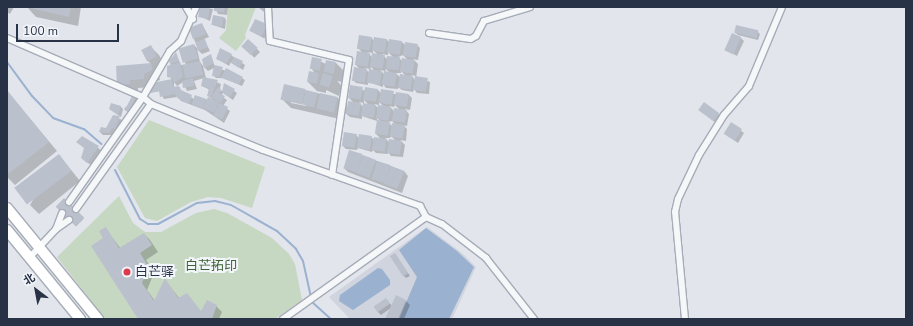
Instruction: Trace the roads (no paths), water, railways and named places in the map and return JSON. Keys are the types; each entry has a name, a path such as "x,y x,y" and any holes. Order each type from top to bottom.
{"main road":[{"path":"7,208 98,319"},
{"path":"7,230 80,319"}],"street":[{"path":"186,7 193,19"},
{"path":"69,202 143,97 170,50 182,41 193,19 196,7"},
{"path":"268,7 270,41 349,60 332,175"},
{"path":"429,33 471,39 476,36 484,21 530,7"},
{"path":"685,319 675,212 678,199 699,155 724,115 748,86 782,7"},
{"path":"7,38 143,97 151,104 263,150 420,206 426,217 442,224 470,243 486,258 534,319"},
{"path":"76,209 151,104"},
{"path":"56,228 62,213"},
{"path":"283,319 426,217"},
{"path":"30,257 56,228 69,220"}],"water":[{"path":"426,228 457,251 474,267 449,319 399,319 417,277 399,250"},
{"path":"378,268 382,269 390,280 390,285 353,310 339,301 340,295"}],"waterway":[{"path":"7,62 32,96 53,118 84,129 101,144"},
{"path":"115,170 140,219 148,224 158,224 197,203 215,201 231,205 277,231 296,249 303,261 312,302 331,319"}],"tunnel":[{"path":"62,213 69,202"},
{"path":"69,220 76,209"}],"place":[{"name":"白芒驿","path":"127,272"}],"park label":[{"name":"白芒拓印","path":"211,266"}]}
